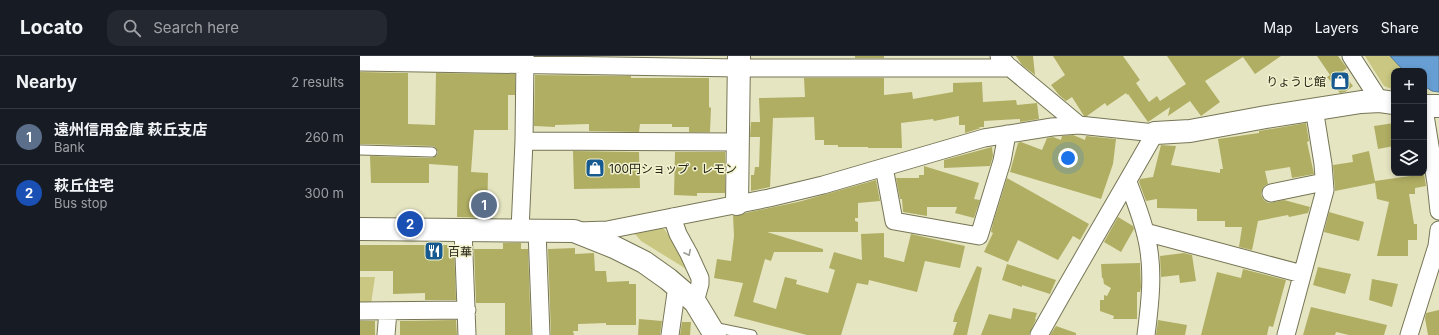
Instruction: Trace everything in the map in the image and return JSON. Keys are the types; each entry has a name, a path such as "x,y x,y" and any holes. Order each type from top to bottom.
{"street":[{"path":"999,56 1011,68 1079,125"},
{"path":"1351,56 1387,102"},
{"path":"360,62 525,60 739,62 1011,68"},
{"path":"525,60 524,141 529,230 541,335"},
{"path":"737,204 739,62"},
{"path":"610,238 672,217 769,198 823,185 984,138 1052,127 1079,125 1155,133 1190,131 1314,108 1361,102 1387,102"},
{"path":"1427,106 1439,106"},
{"path":"1286,335 1325,190 1323,164 1314,108"},
{"path":"1427,128 1439,211"},
{"path":"1039,335 1155,133"},
{"path":"884,167 894,221 979,236 1002,161 1007,134"},
{"path":"524,141 738,142"},
{"path":"1128,182 1140,213 1148,242 1151,277 1146,335"},
{"path":"1271,193 1324,182"},
{"path":"672,217 678,234 700,278 700,284 695,302"},
{"path":"360,229 574,231 610,238 677,286 695,302 712,330"},
{"path":"463,229 467,335"},
{"path":"1145,232 1302,274"},
{"path":"1409,335 1437,246 1439,232"},
{"path":"670,335 677,286"},
{"path":"360,311 467,310"},
{"path":"386,335 388,311"}],"lane":[{"path":"360,150 432,152"},
{"path":"712,330 752,335"}],"shaded area":[{"path":"1365,56 1394,56 1407,68 1391,68 1391,89 1384,86"},
{"path":"664,229 667,233 688,270 641,241 631,232"},
{"path":"360,277 375,277 371,304 360,303"}],"water":[{"path":"1390,56 1439,56 1439,92 1432,91 1427,88 1427,68 1401,68"}],"building":[{"path":"855,56 884,56 884,58 855,58"},
{"path":"1016,56 1033,56 1035,75 1022,65"},
{"path":"1053,56 1123,56 1140,80 1136,83 1149,102 1157,96 1160,101 1186,84 1167,56 1281,56 1255,74 1243,57 1205,81 1220,102 1201,116 1190,101 1168,116 1170,107 1148,122 1126,93 1107,106 1105,103 1087,116 1084,116 1072,97 1066,101 1051,85 1065,75"},
{"path":"1317,56 1338,56 1347,68 1342,72 1353,86 1345,92 1340,93 1327,77 1330,75"},
{"path":"360,72 408,73 408,124 435,125 436,73 515,74 515,95 508,95 508,130 474,130 471,172 488,173 487,218 457,217 458,166 429,164 429,183 371,183 370,156 432,158 437,155 438,152 435,147 432,146 360,144"},
{"path":"535,75 631,76 631,78 709,78 709,107 711,108 710,132 689,132 689,127 672,127 672,124 640,124 639,132 589,131 589,124 555,125 555,127 534,126"},
{"path":"804,78 884,78 884,95 912,92 913,99 953,92 953,83 982,82 983,102 1016,100 1017,105 1037,103 1039,119 1020,122 1020,119 984,121 984,127 978,127 981,128 965,133 965,125 959,125 959,116 934,121 933,119 901,123 902,148 868,148 824,145 824,140 815,140 814,117 773,118 770,187 751,191 751,175 754,175 755,167 759,167 760,137 750,137 751,122 760,122 759,98 805,97"},
{"path":"1306,123 1309,141 1307,142 1314,174 1292,178 1290,167 1265,171 1268,184 1264,186 1261,195 1268,203 1284,200 1310,207 1308,213 1258,221 1252,250 1239,247 1242,227 1225,227 1225,221 1197,221 1197,209 1157,208 1157,199 1146,201 1139,182 1140,179 1153,177 1161,145 1176,146 1171,165 1220,173 1220,169 1223,169 1218,139 1259,133 1259,131"},
{"path":"1391,123 1391,147 1378,149 1374,126"},
{"path":"1073,135 1085,140 1086,136 1116,139 1113,164 1101,199 1010,172 1018,143 1021,142 1042,150 1047,138 1053,137 1061,140 1062,136"},
{"path":"992,147 993,156 990,166 944,168 944,160"},
{"path":"573,151 639,152 640,188 574,189"},
{"path":"1369,151 1375,181 1410,176 1424,176 1426,186 1415,188 1415,194 1409,194 1414,224 1417,224 1417,240 1408,240 1408,256 1377,256 1389,202 1377,199 1375,183 1335,191 1333,165 1353,162 1352,155"},
{"path":"675,152 725,152 725,193 697,193 697,196 674,195"},
{"path":"924,166 979,183 974,199 980,200 974,218 955,213 957,207 927,207 927,216 903,212 902,199 900,199 896,178 919,178 919,175 924,175"},
{"path":"1007,178 1089,224 1080,240 1073,236 1058,260 1018,240 1008,262 984,252 993,233 991,232 993,223"},
{"path":"876,180 880,201 858,203 858,218 855,218 855,221 858,222 858,232 767,232 823,249 823,252 774,252 771,261 765,259 753,302 776,309 785,277 797,280 796,284 828,293 835,270 829,268 834,252 862,260 861,234 884,233 884,257 904,262 911,234 965,246 960,268 925,261 917,292 869,280 868,285 857,283 841,335 807,335 734,316 743,283 714,278 717,259 731,261 734,236 733,215 737,216 798,202"},
{"path":"1329,212 1364,222 1359,241 1324,232"},
{"path":"1118,217 1133,226 1134,229 1121,252 1104,242"},
{"path":"503,243 521,243 521,249 528,249 531,335 505,335 505,303 476,303 474,249 503,249"},
{"path":"360,245 454,245 456,300 425,300 425,293 393,294 393,271 360,271"},
{"path":"575,248 575,254 594,253 595,271 606,271 607,282 629,281 629,284 636,284 636,325 606,325 606,323 578,324 578,331 573,331 574,335 551,335 548,249"},
{"path":"1184,253 1192,255 1196,281 1180,283 1179,275 1161,277 1160,256"},
{"path":"1140,263 1141,287 1140,292 1137,292 1137,319 1113,319 1114,316 1100,311 1100,300 1104,300 1104,295 1107,296 1111,288 1104,284 1101,264"},
{"path":"1007,264 1056,280 1050,294 1002,280"},
{"path":"977,266 982,268 967,335 953,335 957,322 953,322 955,314"},
{"path":"1318,267 1351,274 1345,294 1313,285"},
{"path":"1243,269 1286,280 1273,327 1269,326 1267,335 1201,335 1217,272 1241,278"},
{"path":"1372,279 1398,284 1392,307 1369,300"},
{"path":"1311,307 1387,325 1384,335 1349,335 1336,332 1335,335 1303,335"},
{"path":"1013,308 1037,313 1029,335 981,335 989,314 1011,319"},
{"path":"1439,310 1439,335 1428,335 1425,318 1426,313"},
{"path":"639,319 662,321 660,335 638,335"},
{"path":"456,320 457,335 400,335 400,321"},
{"path":"1158,320 1187,325 1185,335 1156,335"},
{"path":"360,321 375,321 375,335 360,335"},
{"path":"682,322 691,322 690,335 680,335"},
{"path":"1056,326 1076,333 1076,335 1050,335"}],"place":[{"name":"りょうじ館","path":"1340,81"},
{"name":"100円ショップ・レモン","path":"595,168"},
{"name":"遠州信用金庫 萩丘支店","path":"484,205"},
{"name":"萩丘住宅","path":"410,224"},
{"name":"百華","path":"434,251"}]}
